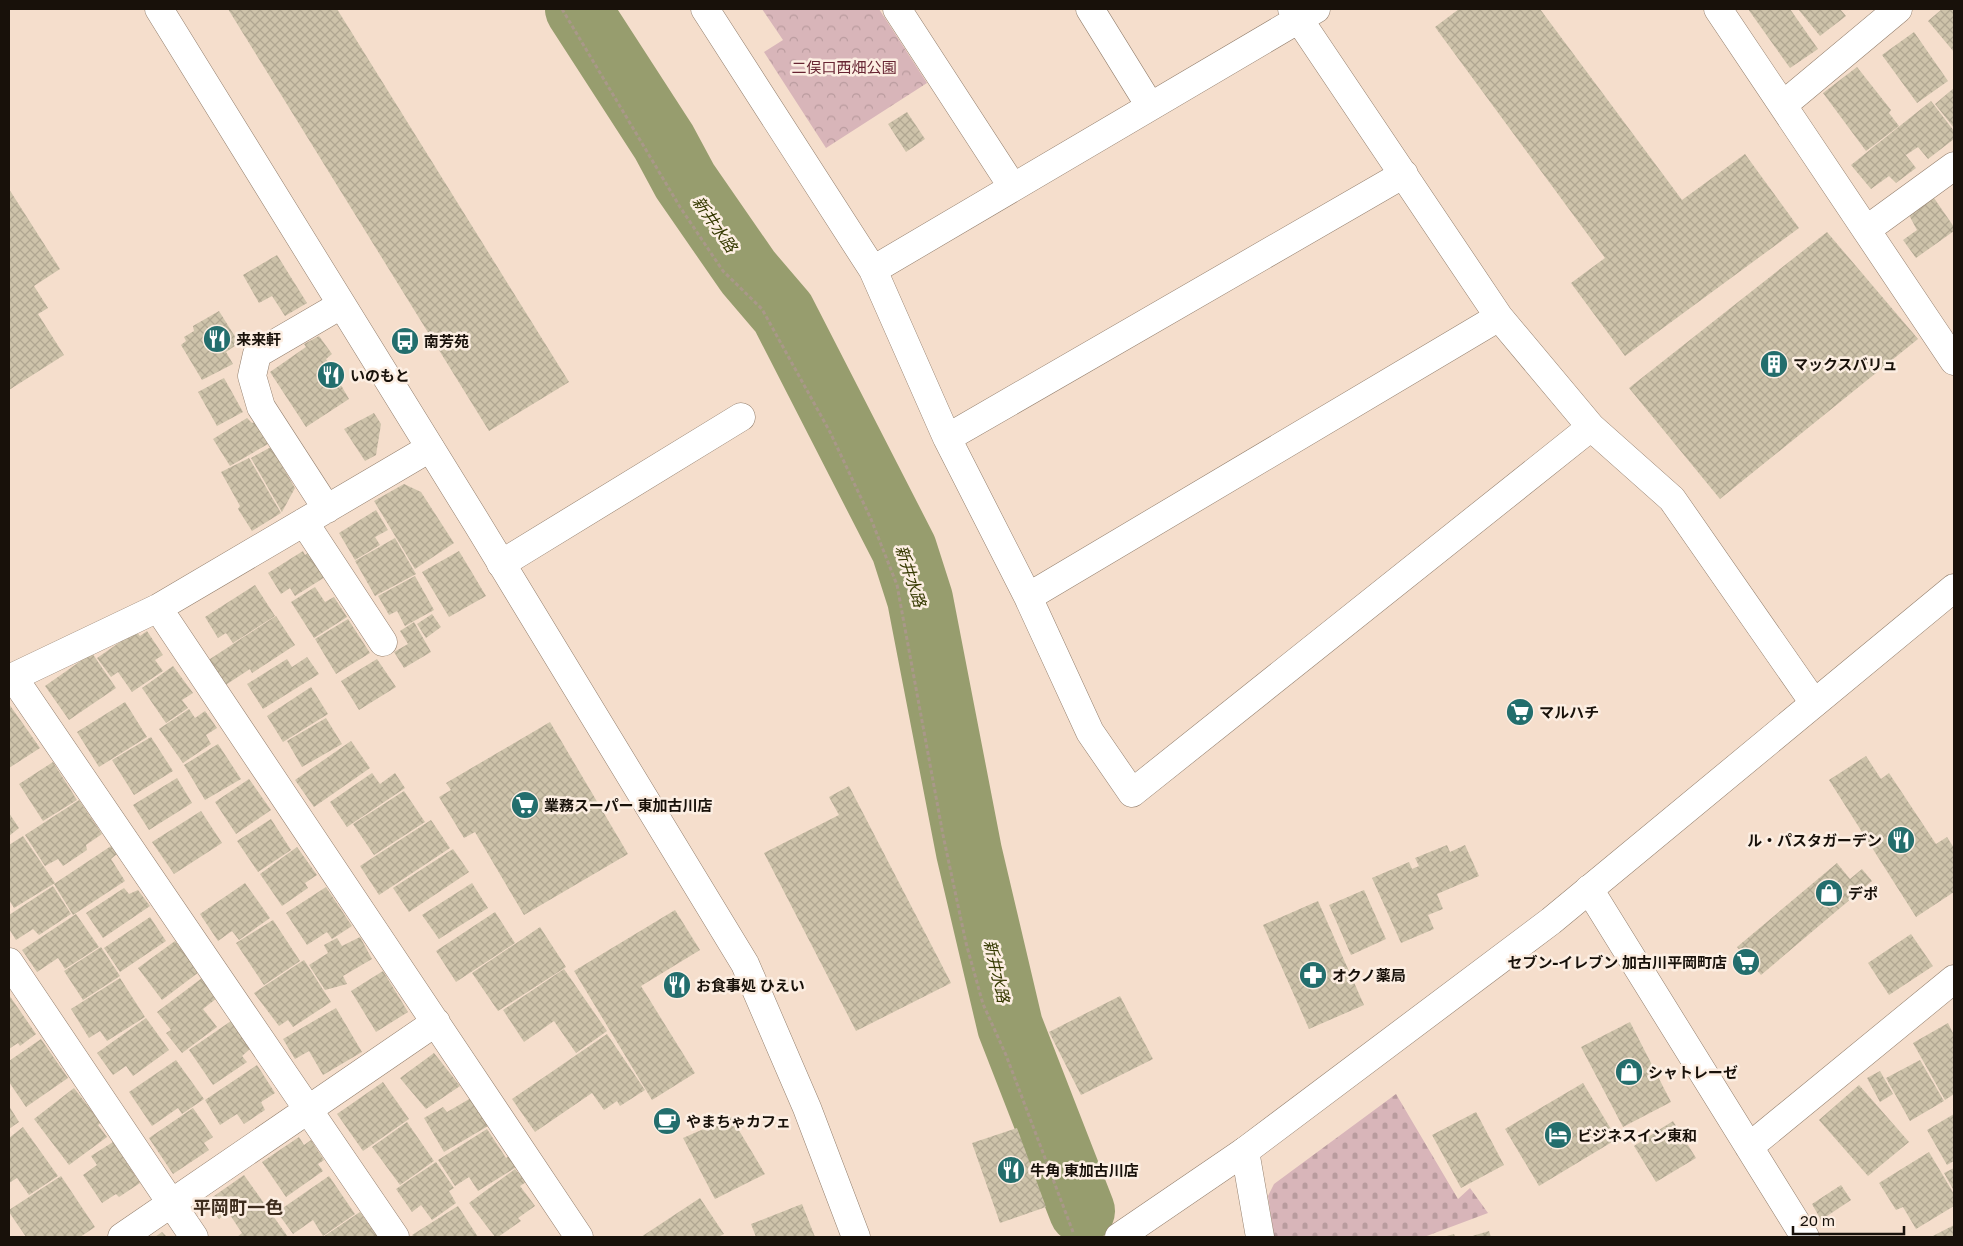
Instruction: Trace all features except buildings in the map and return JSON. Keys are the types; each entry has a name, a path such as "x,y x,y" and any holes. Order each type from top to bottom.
{"street":[{"path":"159,9 745,964 807,1108 856,1237"},
{"path":"705,9 874,270 946,438 1028,597 1090,732 1132,793 1591,427"},
{"path":"897,9 1012,186"},
{"path":"1090,9 1150,106"},
{"path":"1718,9 1954,361"},
{"path":"1783,105 1898,9"},
{"path":"874,270 1012,186 1150,106 1302,12 1404,174 1500,316 1591,427 1672,500 1814,703"},
{"path":"1866,230 1954,166"},
{"path":"946,438 1404,174"},
{"path":"327,509 262,407 252,376 257,354 341,305"},
{"path":"1028,597 1500,316"},
{"path":"501,564 741,417"},
{"path":"395,1237 11,678 158,608 430,448"},
{"path":"304,522 383,642"},
{"path":"1122,1235 1245,1151 1551,921 1954,588"},
{"path":"158,608 579,1237"},
{"path":"1589,889 1805,1237"},
{"path":"9,962 194,1237"},
{"path":"1749,1147 1954,979"},
{"path":"122,1237 436,1022"},
{"path":"1245,1151 1260,1237"}],"path":[{"path":"562,9 680,207 723,271 762,309 830,432 871,519 897,585 943,835 966,943 980,995 1006,1056 1073,1232"}],"green space":[{"name":"二俣口西畑公園","path":"762,9 879,9 927,83 826,148 764,52 783,40"},
{"path":"1396,1094 1458,1199 1470,1188 1488,1213 1424,1237 1274,1237 1268,1196 1274,1184"}],"waterway":[{"name":"新井水路","path":"578,9 664,142 685,181 748,272 783,313 904,549 920,599 969,852 1010,1026 1082,1211"}],"place":[{"name":"来来軒","path":"217,339"},
{"name":"南芳苑","path":"405,341"},
{"name":"マックスバリュ","path":"1774,364"},
{"name":"いのもと","path":"331,375"},
{"name":"マルハチ","path":"1520,712"},
{"name":"業務スーパー 東加古川店","path":"525,805"},
{"name":"ル・パスタガーデン","path":"1901,840"},
{"name":"デポ","path":"1829,893"},
{"name":"セブン-イレブン 加古川平岡町店","path":"1746,962"},
{"name":"オクノ薬局","path":"1313,975"},
{"name":"お食事処 ひえい","path":"677,985"},
{"name":"シャトレーゼ","path":"1629,1072"},
{"name":"やまちゃカフェ","path":"667,1121"},
{"name":"ビジネスイン東和","path":"1558,1135"},
{"name":"牛角 東加古川店","path":"1011,1170"}],"district":[{"name":"平岡町一色","path":"238,1207"}]}
